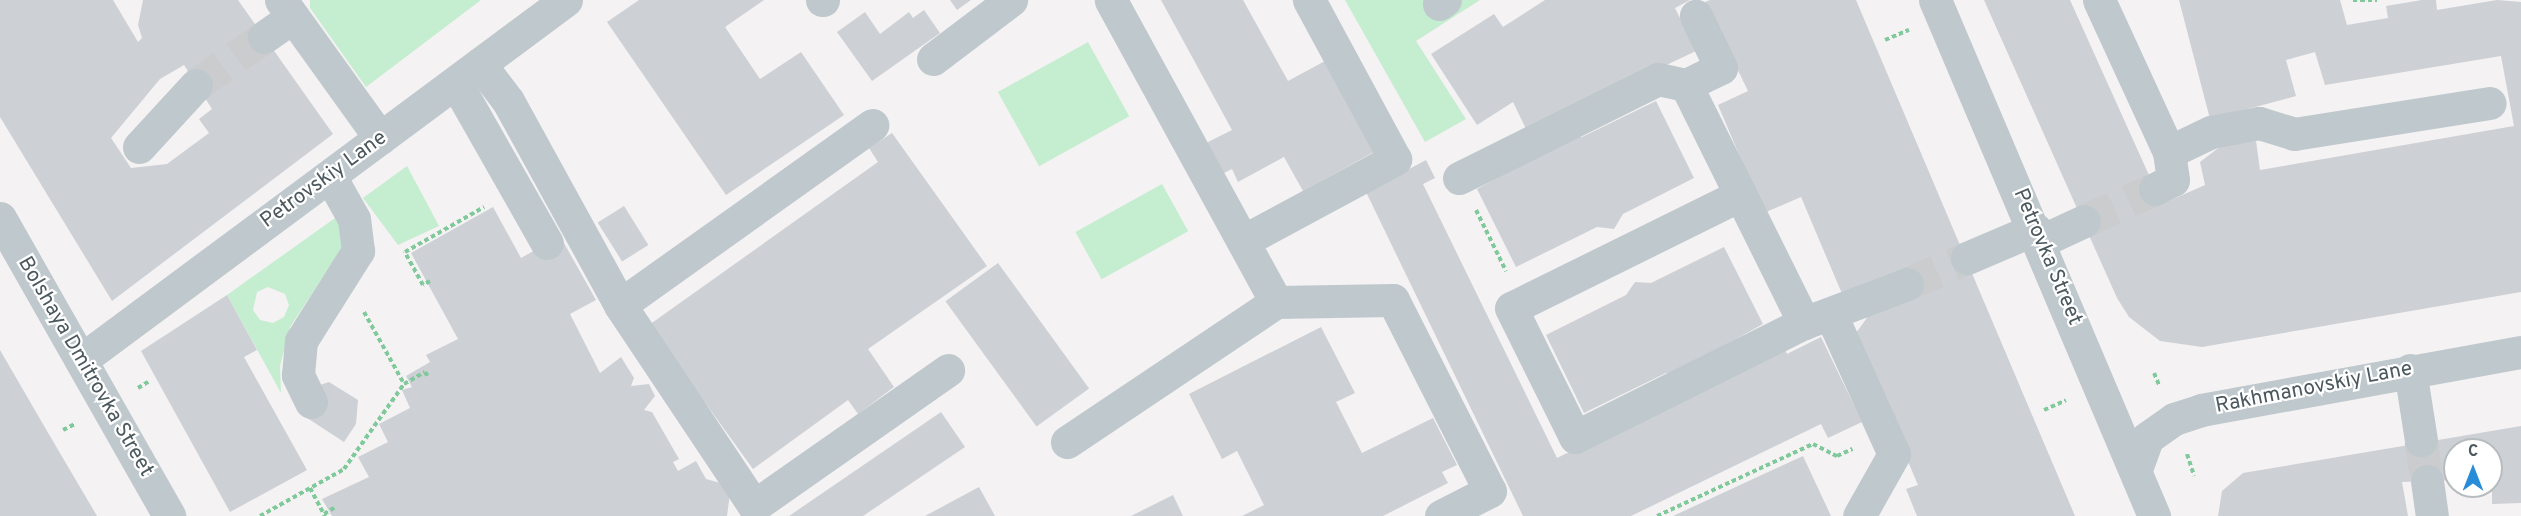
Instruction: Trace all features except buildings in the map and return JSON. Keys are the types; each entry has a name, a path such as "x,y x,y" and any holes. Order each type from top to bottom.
{"street":[{"name":"Petrovskiy Lane","path":"81,360 566,0"},
{"path":"933,59 1011,0"},
{"path":"1111,0 1276,302"},
{"path":"1243,241 1395,159 1309,0"},
{"path":"2099,0 2169,152 2173,180 2155,189"},
{"path":"264,37 287,9 380,138"},
{"name":"Petrovka Street","path":"1928,12 2038,235 2154,516"},
{"path":"1459,178 1659,79 1686,85 1721,68 1696,16"},
{"path":"468,74 516,189 547,243"},
{"path":"468,74 508,101 620,305 754,507 948,370"},
{"path":"139,147 196,85"},
{"path":"1686,85 1740,195 1818,320 1885,434 1894,454 1859,516"},
{"path":"2169,152 2211,132 2259,123 2294,134 2490,103"},
{"path":"620,305 872,125"},
{"path":"311,402 298,375 301,341 358,250 354,219 330,176"},
{"path":"1740,195 1511,308 1575,437 1818,320 1907,284"},
{"name":"Bolshaya Dmitrovka Street","path":"0,218 169,516"},
{"path":"1967,258 2084,221"},
{"path":"1067,442 1276,302 1393,300 1490,491 1441,516"},
{"name":"Rakhmanovskiy Lane","path":"2136,469 2147,438 2174,419 2410,370 2521,352"},
{"path":"2410,370 2421,440"},
{"path":"2427,481 2432,516"}],"path":[{"path":"2353,0 2377,0"},
{"path":"1886,40 1928,12"},
{"path":"1459,178 1522,303"},
{"path":"430,281 423,285 405,252 516,189"},
{"path":"358,302 404,384"},
{"path":"260,516 344,469 404,384 425,372 429,378"},
{"path":"1657,516 1813,444 1837,456 1885,434"},
{"path":"2184,446 2194,476"},
{"path":"310,488 325,515 334,508"}],"green space":[{"path":"310,0 481,0 366,87 310,8"},
{"path":"1345,0 1480,0 1416,41 1466,119 1425,142"},
{"path":"1088,42 1129,116 1039,166 998,92"},
{"path":"407,166 439,226 398,245 363,198"},
{"path":"1162,184 1188,231 1102,279 1075,232"},
{"path":"338,216 348,239 290,327 280,366 281,393 227,295","holes":["268,287 285,294 289,305 284,317 273,323 260,320 253,310 257,292"]}],"tunnel":[{"path":"196,85 264,37"},
{"path":"2084,221 2155,189"},
{"path":"1907,284 1967,258"},
{"path":"2421,440 2427,481"}]}
